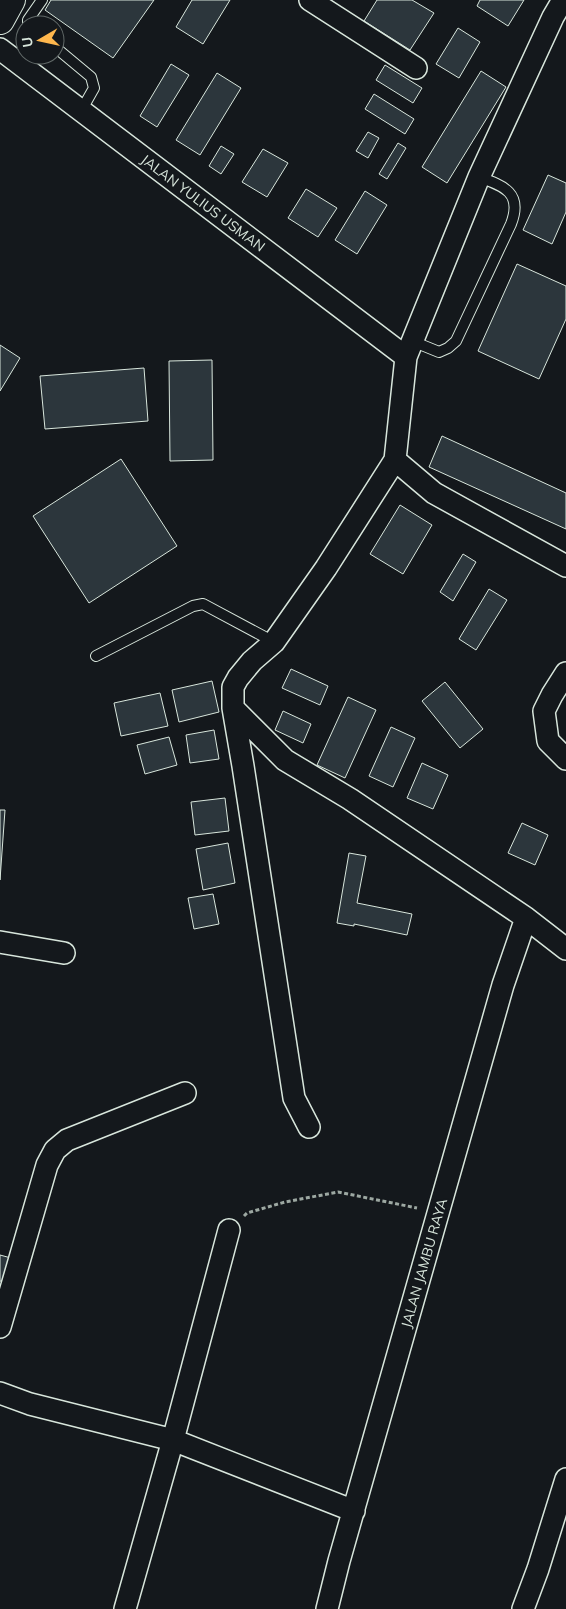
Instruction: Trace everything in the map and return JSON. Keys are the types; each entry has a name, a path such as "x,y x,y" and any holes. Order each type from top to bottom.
{"highway":[{"path":"0,20 11,0"}],"street":[{"path":"310,0 416,68"},
{"path":"309,1127 294,1098 244,766 233,708 233,687 252,661 274,642 326,568 395,460 409,349 478,177 563,4"},
{"name":"JALAN YULIUS USMAN","path":"0,49 81,111 409,349"},
{"path":"395,460 434,493 566,566"},
{"path":"566,673 544,711 548,741 566,759"},
{"path":"233,708 285,760 350,799 526,918 566,949"},
{"name":"JALAN JAMBU RAYA","path":"327,1609 503,985 526,918"},
{"path":"0,942 64,952"},
{"path":"0,1327 47,1165 55,1150 67,1140 185,1093"},
{"path":"125,1609 174,1440 229,1230"},
{"path":"0,1394 30,1404 174,1440 354,1511"},
{"path":"523,1609 538,1569 566,1478"}],"lane":[{"path":"32,15 42,0"},
{"path":"65,55 91,77 94,88 81,111"},
{"path":"409,349 439,352 448,348 456,341 511,224 515,213 515,200 507,191 494,182 478,177"},
{"path":"96,656 193,606 203,604 274,642"}],"path":[{"path":"229,1230 247,1213 285,1202 338,1192 438,1213"}],"building":[{"path":"51,0 154,0 113,58 65,24 65,15 52,15 45,10"},
{"path":"192,0 230,0 203,44 176,27"},
{"path":"377,0 412,0 434,13 410,50 364,21"},
{"path":"480,0 524,0 508,26 477,6"},
{"path":"458,28 480,42 459,78 436,64"},
{"path":"171,64 189,75 157,127 140,116"},
{"path":"385,65 422,88 413,103 376,80"},
{"path":"481,71 506,87 447,183 422,167"},
{"path":"217,73 241,88 200,155 176,140"},
{"path":"374,94 414,119 405,134 365,109"},
{"path":"368,132 379,138 368,158 356,151"},
{"path":"398,143 406,148 387,179 379,174"},
{"path":"221,146 234,154 221,174 209,166"},
{"path":"263,149 288,163 267,197 242,182"},
{"path":"548,175 566,183 566,212 552,244 523,230"},
{"path":"306,189 337,208 318,237 288,218"},
{"path":"365,191 387,205 357,254 335,240"},
{"path":"517,264 566,286 566,319 539,379 478,351"},
{"path":"0,345 20,358 0,391"},
{"path":"212,360 213,460 170,461 169,361"},
{"path":"144,368 148,421 45,429 40,376"},
{"path":"442,436 566,493 566,529 429,467"},
{"path":"121,459 177,546 89,603 33,516"},
{"path":"400,505 432,525 403,574 370,554"},
{"path":"463,554 476,562 453,601 440,592"},
{"path":"489,589 507,600 476,650 459,639"},
{"path":"291,669 328,686 320,705 282,688"},
{"path":"212,681 219,712 179,722 172,690"},
{"path":"445,682 483,729 460,748 422,701"},
{"path":"160,693 168,726 121,736 114,703"},
{"path":"348,697 376,710 345,778 317,765"},
{"path":"283,711 311,724 303,743 275,730"},
{"path":"391,727 415,738 393,787 369,776"},
{"path":"214,730 219,759 190,763 186,735"},
{"path":"169,737 177,765 145,774 137,745"},
{"path":"422,763 448,775 433,809 407,798"},
{"path":"225,798 229,831 195,835 191,802"},
{"path":"0,810 5,810 0,880"},
{"path":"522,823 548,835 535,865 508,853"},
{"path":"228,843 235,883 203,890 196,849"},
{"path":"349,853 366,856 357,903 412,914 407,935 354,924 354,926 337,923"},
{"path":"213,894 219,924 194,929 188,898"},
{"path":"0,1255 11,1258 4,1282 0,1281"}]}
